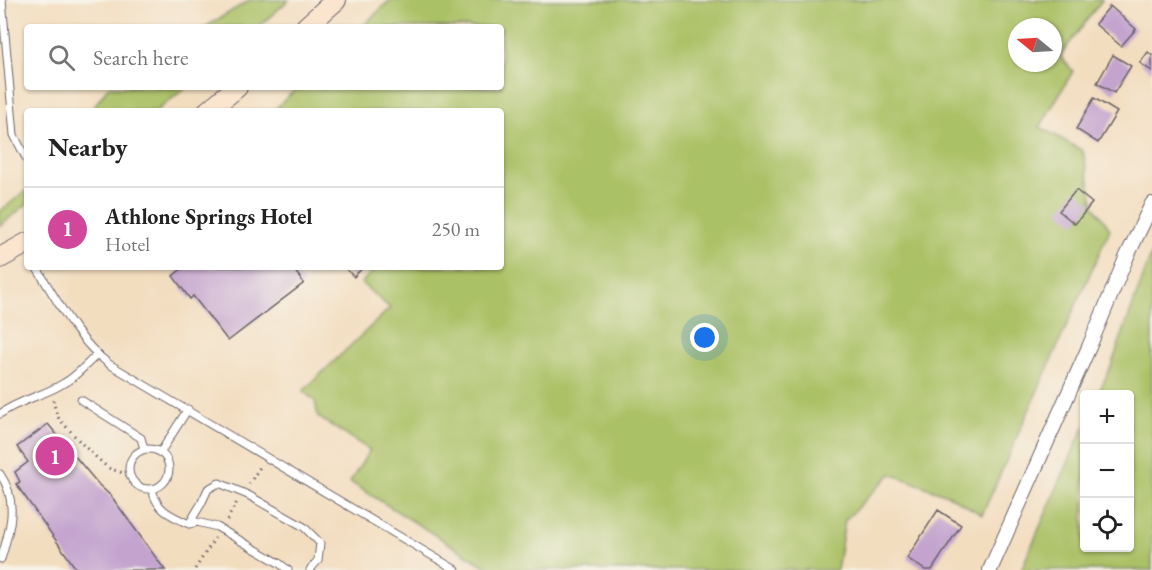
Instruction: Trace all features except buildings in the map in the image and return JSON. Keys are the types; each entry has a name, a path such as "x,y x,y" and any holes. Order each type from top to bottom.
{"main road":[{"path":"309,24 336,0"},
{"path":"212,108 233,90"},
{"path":"0,258 24,248"}],"street":[{"path":"990,570 1127,256 1152,204"}],"lane":[{"path":"2,0 14,135 24,154"},
{"path":"38,270 84,341 109,364 456,570"},
{"path":"0,414 12,405 65,383 97,355"},
{"path":"81,400 141,438 144,449"},
{"path":"160,453 188,409"},
{"path":"144,449 155,449 164,455 169,467 165,482 153,489 141,488 129,475 130,460 138,451 144,449"},
{"path":"0,474 6,483 12,511 10,529 1,559"},
{"path":"189,524 208,489 219,483 243,493 304,527 320,543 318,560 310,570"},
{"path":"153,489 155,501 169,515 189,524 197,522 221,530 288,570"}],"path":[{"path":"51,390 59,419 70,432 108,468 129,475"},
{"path":"195,569 267,457"}],"green space":[{"path":"250,0 289,0 261,24 210,24"},
{"path":"390,0 1102,0 1062,53 1062,18 1008,18 1008,72 1062,72 1062,58 1073,71 1040,127 1083,151 1094,206 1110,229 982,515 950,496 891,474 845,520 837,570 491,570 350,482 370,450 318,417 315,401 303,391 390,308 361,283 374,270 504,270 504,108 276,108 295,90 504,90 504,24 365,24"},
{"path":"106,90 183,90 160,108 93,108"},
{"path":"24,192 24,206 0,226 0,211"},
{"path":"1152,252 1152,570 1021,570 1080,435 1080,552 1134,552 1134,390 1100,390 1111,366"}],"place":[{"name":"Athlone Springs Hotel","path":"55,456"}]}
